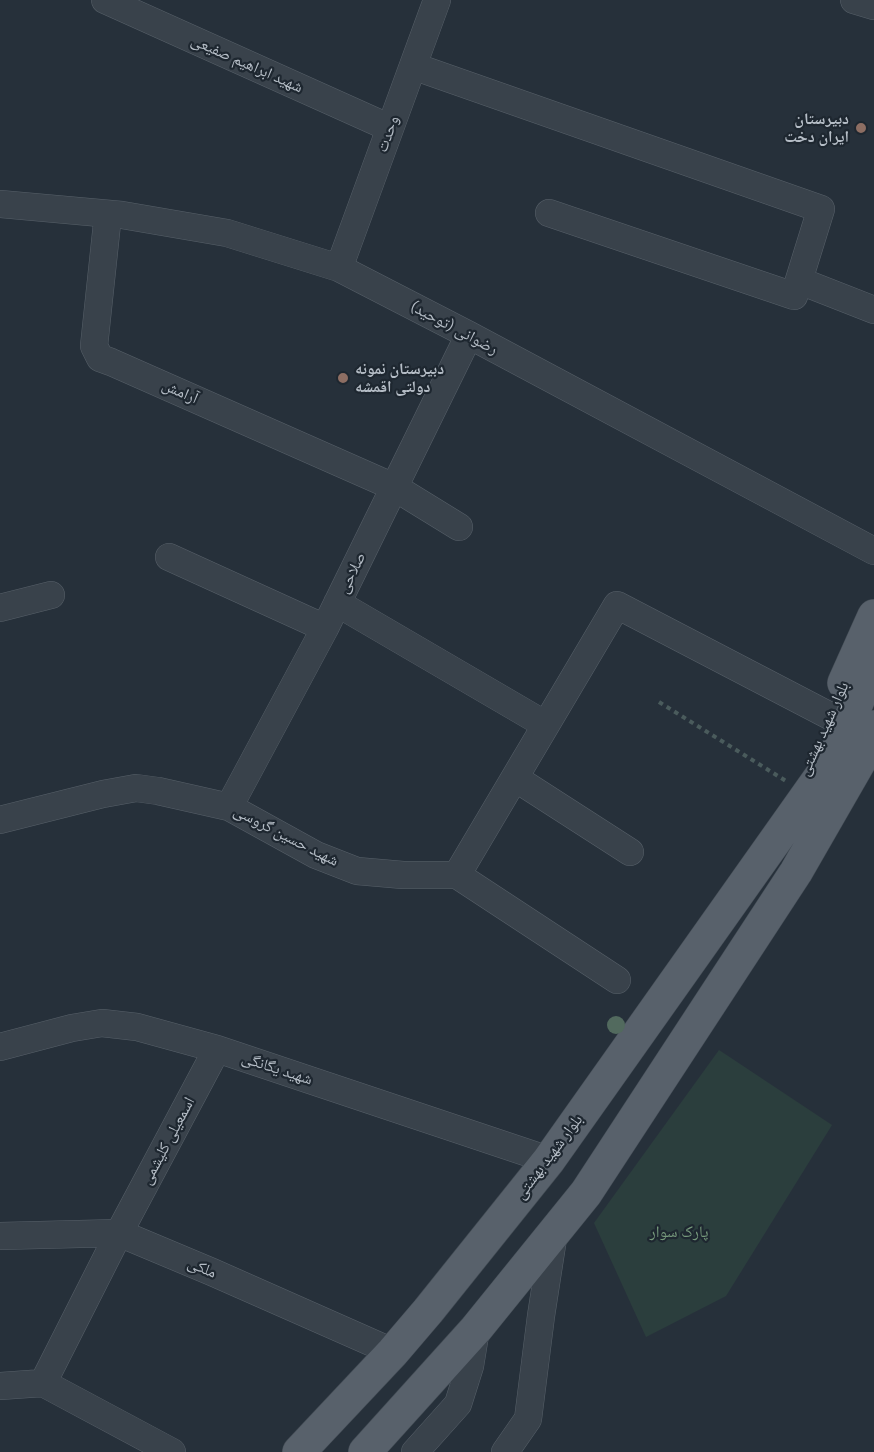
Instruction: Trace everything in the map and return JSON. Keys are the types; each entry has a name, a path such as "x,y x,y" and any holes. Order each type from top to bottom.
{"main road":[{"name":"بلوار شهید بهشتی","path":"773,842 874,616"},
{"path":"858,759 874,662"},
{"path":"365,1452 476,1329 586,1193 796,872 874,727"},
{"name":"بلوار شهید بهشتی","path":"299,1452 393,1352 549,1160 824,773 858,759"}],"street":[{"name":"شهید ابراهیم صفیعی","path":"105,0 390,128"},
{"name":"وحدت","path":"339,268 437,0"},
{"path":"854,0 874,6"},
{"path":"413,66 821,209 794,296 549,213"},
{"name":"رضوانی (توحید)","path":"0,204 108,214 227,233 339,268 874,551"},
{"name":"آرامش","path":"108,214 94,346 100,358 394,487 459,527"},
{"path":"800,281 874,310"},
{"name":"صلاحی","path":"229,807 325,628 469,335"},
{"path":"169,557 325,628"},
{"path":"0,608 51,595"},
{"path":"337,603 546,725"},
{"path":"617,980 457,875 617,605 830,716"},
{"path":"515,778 630,852"},
{"name":"شهید حسین گروسی","path":"0,820 136,788 229,807 316,855 357,871 403,875 457,875"},
{"name":"شهید یگانگی","path":"0,1047 72,1028 102,1023 137,1027 217,1049 549,1160"},
{"name":"اسمعیلی کلیشمی","path":"43,1383 119,1233 217,1049"},
{"path":"524,1452 554,1232"},
{"name":"ملکی","path":"0,1236 119,1233 393,1352"},
{"path":"415,1452 458,1404 470,1366 476,1329"},
{"path":"0,1386 43,1383 172,1452"},
{"path":"482,1452 528,1419"},
{"path":"506,1452 528,1419"}],"path":[{"path":"659,702 797,788"}],"green space":[{"name":"پارک سوار","path":"719,1050 832,1125 726,1296 646,1337 594,1223"}],"place":[{"name":"دبیرستان ایران دخت","path":"861,128"},
{"name":"دبیرستان نمونه دولتی اقمشه","path":"343,378"}]}
